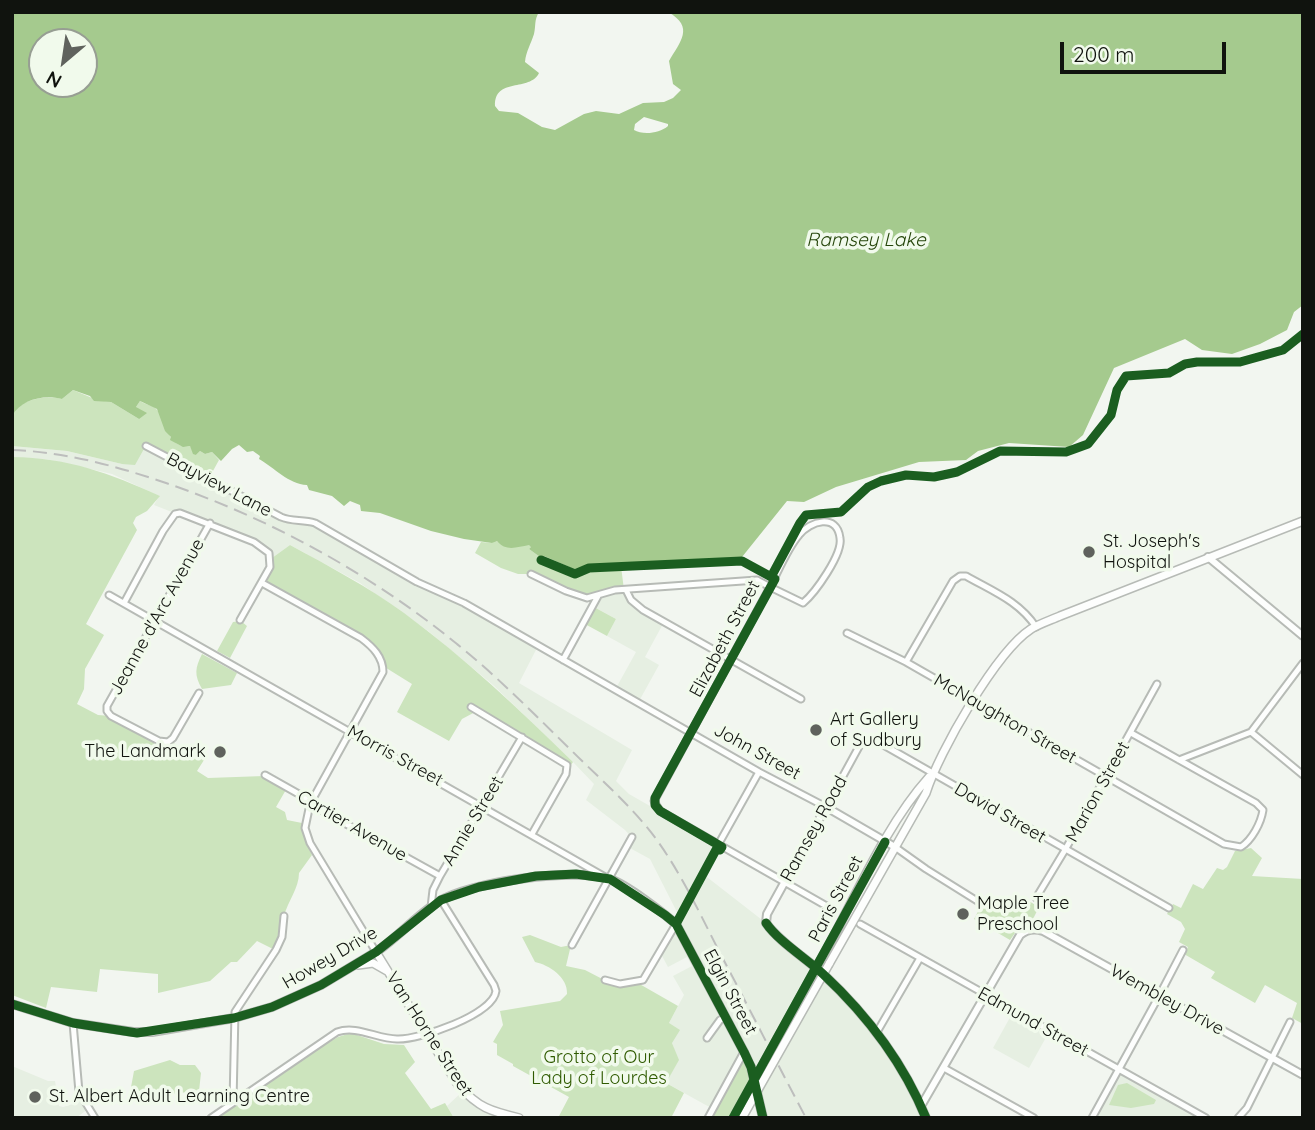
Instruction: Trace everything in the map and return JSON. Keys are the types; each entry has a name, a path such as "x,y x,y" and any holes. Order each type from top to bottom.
{"main road":[{"name":"Paris Street","path":"825,962 886,842 908,805 932,774 973,701 1012,646 1036,627 1303,521"},
{"name":"Paris Street","path":"737,1117 926,793 932,774"},
{"name":"Howey Drive","path":"12,1004 73,1023 141,1033 234,1018 296,997 376,952"},
{"name":"Van Horne Street","path":"376,952 458,1085 471,1100 488,1111 519,1118"},
{"path":"351,967 373,963 388,971"}],"street":[{"name":"Bayview Lane","path":"146,446 250,502 293,521"},
{"path":"124,603 175,514 188,514 262,546 269,553 270,567 240,620"},
{"name":"John Street","path":"293,521 308,520 315,523 417,582 464,603 895,847 926,870 982,904"},
{"name":"Elizabeth Street","path":"718,845 660,811 655,805 655,798 732,661 770,587 799,535 811,523 823,521 834,526 841,537 839,552 806,601 800,603 770,587"},
{"name":"Jeanne d'Arc Avenue","path":"199,693 168,742 159,741 111,716 107,711 107,706 210,523"},
{"path":"1208,557 1303,636"},
{"path":"531,574 581,597 598,596 605,592 745,579 757,580 770,587"},
{"path":"906,662 953,581 960,576 966,576 1014,603 1027,613 1036,627"},
{"name":"Van Horne Street","path":"262,583 361,638 374,648 383,664 383,672 310,804 306,820 307,836 376,952"},
{"path":"626,590 637,606 801,699"},
{"name":"Morris Street","path":"109,595 610,879 676,924"},
{"path":"563,660 598,596"},
{"name":"McNaughton Street","path":"847,633 906,662 1224,844 1235,847 1246,844 1263,810 1256,803 1180,760"},
{"path":"1131,733 1180,760 1251,732 1303,663"},
{"name":"Marion Street","path":"1036,898 1157,684"},
{"path":"471,707 567,765 566,774 532,834"},
{"path":"1251,732 1303,775"},
{"name":"Annie Street","path":"431,907 433,890 440,876 522,737"},
{"name":"David Street","path":"868,739 873,739 1170,908"},
{"name":"Ramsey Road","path":"868,739 862,743 826,807 767,914 766,923 831,982 877,1032"},
{"path":"760,772 718,845 830,908"},
{"name":"Cartier Avenue","path":"265,775 304,797 310,804 440,876"},
{"path":"572,945 632,836"},
{"name":"Howey Drive","path":"376,952 441,900 479,887 536,876 576,874 610,879"},
{"path":"211,1118 341,1030 396,1039 426,1035 470,1016 495,997 494,985 441,900"},
{"path":"233,1103 236,1007 276,950 282,937 284,916"},
{"path":"605,980 620,984 643,980 676,924"},
{"name":"Elgin Street","path":"676,924 751,1067 763,1118"},
{"name":"Edmund Street","path":"860,924 1206,1118"},
{"name":"Wembley Drive","path":"985,995 1020,935 1030,930 1043,931 1303,1075"},
{"path":"1091,1118 1160,996 1182,950"},
{"path":"920,958 877,1032 898,1061 926,1118"},
{"path":"921,1106 985,995"},
{"path":"707,1038 725,1017"},
{"path":"1238,1118 1247,1108 1290,1022"},
{"path":"73,1023 79,1092 94,1118"},
{"path":"708,1118 744,1052"},
{"path":"944,1068 1034,1118"}],"shaded area":[{"path":"12,446 67,451 122,464 145,447 281,518 308,521 538,646 519,683 632,750 616,781 629,794 718,845 703,874 809,961 879,1036 926,1118 759,1118 761,1113 758,1099 741,1052 713,1109 666,1083 678,1060 669,1023 684,995 673,976 692,966 687,957 668,967 661,954 679,916 650,859 628,847 633,839 625,830 586,800 594,784 573,762 493,685 428,631 360,583 290,545 272,558 266,549 154,505 159,496 112,474 51,460 12,457"},
{"path":"626,590 628,597 664,622 645,657 659,665 638,703 615,690 636,652 607,636 616,619 592,606 597,597"},
{"path":"1013,1012 1049,1032 1029,1068 993,1048"},
{"name":"St. Albert Adult Learning Centre","path":"12,1066 48,1081 55,1081 59,1106 83,1101 88,1109 76,1118 12,1118"},
{"path":"1118,1070 1197,1113 1194,1118 1092,1118"},
{"path":"463,1091 471,1101 517,1118 454,1118 447,1106"}],"green space":[{"path":"73,390 97,400 111,402 139,419 136,407 140,401 155,408 176,443 190,446 196,455 200,451 205,454 212,452 219,460 208,480 145,447 135,465 67,451 12,446 12,417 20,406 41,398 62,399"},
{"path":"12,457 52,460 88,468 160,496 147,511 136,517 133,523 137,530 86,624 104,635 85,669 84,689 77,704 98,715 111,716 159,741 170,741 204,760 197,771 208,778 264,776 287,788 276,807 285,812 287,820 302,823 303,835 312,855 299,873 275,950 257,941 237,962 231,962 210,981 158,993 158,974 100,969 97,992 51,987 46,1008 12,995"},
{"path":"481,542 532,546 529,549 540,557 544,556 579,571 588,567 621,566 624,590 590,598 530,574 518,574 501,568 475,553"},
{"path":"290,545 376,594 427,630 512,703 573,762 571,765 477,711 462,719 449,741 397,712 412,684 383,666 369,644 262,583 272,558"},
{"path":"592,606 616,619 607,636 583,623"},
{"path":"241,621 247,626 230,658 217,651 233,622"},
{"path":"202,654 237,673 231,685 202,689 196,672"},
{"path":"1251,848 1262,858 1252,876 1303,879 1303,1024 1292,1018 1297,1003 1265,985 1255,1003 1211,978 1215,972 1184,954 1188,947 1179,942 1185,929 1181,922 1167,914 1173,904 1181,908 1193,884 1203,889 1217,868 1223,870 1227,867 1235,851"},
{"path":"1027,900 1039,907 1030,925 1018,929 1010,940 974,919 982,904 989,901 1021,910"},
{"name":"Grotto of Our Lady of Lourdes","path":"530,935 561,947 571,945 566,966 585,970 612,984 636,982 678,1006 669,1023 680,1030 672,1043 679,1060 666,1083 684,1093 671,1118 558,1118 569,1097 497,1055 497,1044 493,1042 503,1025 500,1011 560,1001 567,994 564,982 557,973 535,962 522,937"},
{"path":"351,1033 384,1044 404,1045 415,1062 405,1073 431,1109 445,1103 454,1118 222,1118 220,1115 321,1047"},
{"path":"741,1051 750,1080 730,1118 708,1118"},
{"path":"170,1060 180,1065 195,1065 201,1073 199,1091 129,1098 134,1071"},
{"path":"1127,1083 1156,1100 1154,1104 1131,1108 1109,1105 1118,1085"}],"water":[{"name":"Ramsey Lake","path":"12,12 539,12 525,62 539,73 528,82 500,91 495,106 499,111 518,113 542,127 555,130 584,114 596,111 619,114 643,103 664,102 681,90 673,84 669,61 681,41 683,29 681,23 668,12 1303,12 1303,305 1294,312 1287,330 1232,354 1202,350 1185,339 1114,368 1083,435 1069,447 1009,443 978,451 966,460 919,462 836,487 804,502 787,501 742,557 576,570 544,556 540,557 529,549 529,545 508,548 497,541 492,543 464,539 431,531 380,513 361,511 360,505 350,501 344,506 332,496 309,490 307,485 288,479 259,459 260,456 253,451 247,452 239,445 221,461 212,452 205,454 200,451 196,455 193,454 190,446 183,447 170,440 157,409 140,401 136,407 147,413 139,419 111,402 94,401 90,396 73,390 62,399 34,399 16,410 12,416","holes":["644,117 668,124 660,131 651,133 634,130 635,124"]}],"railway":[{"path":"12,450 71,457 110,466 205,497 282,531 390,594 472,657 618,796 659,843 691,897 806,1118"}],"cycle path":[{"path":"771,577 806,515 841,512 868,487 881,481 906,475 934,477 957,472 1000,451 1066,452 1088,444 1111,415 1117,390 1126,376 1169,373 1185,364 1197,362 1240,362 1283,350 1303,334"},
{"path":"541,560 575,574 589,568 742,561 775,579 655,798 655,805 660,811 722,847 720,850 717,848 676,924"},
{"path":"733,1118 885,842"},
{"path":"12,1004 73,1023 137,1033 234,1018 272,1007 321,985 376,952 441,900 479,887 536,876 576,874 610,879 676,924 751,1067 763,1118"},
{"path":"766,923 785,943 823,974 869,1023 895,1059 926,1118"}],"place":[{"name":"St. Joseph's Hospital","path":"1089,552"},
{"name":"Art Gallery of Sudbury","path":"816,730"},
{"name":"The Landmark","path":"220,752"},
{"name":"Maple Tree Preschool","path":"963,914"},
{"name":"St. Albert Adult Learning Centre","path":"35,1097"}]}
